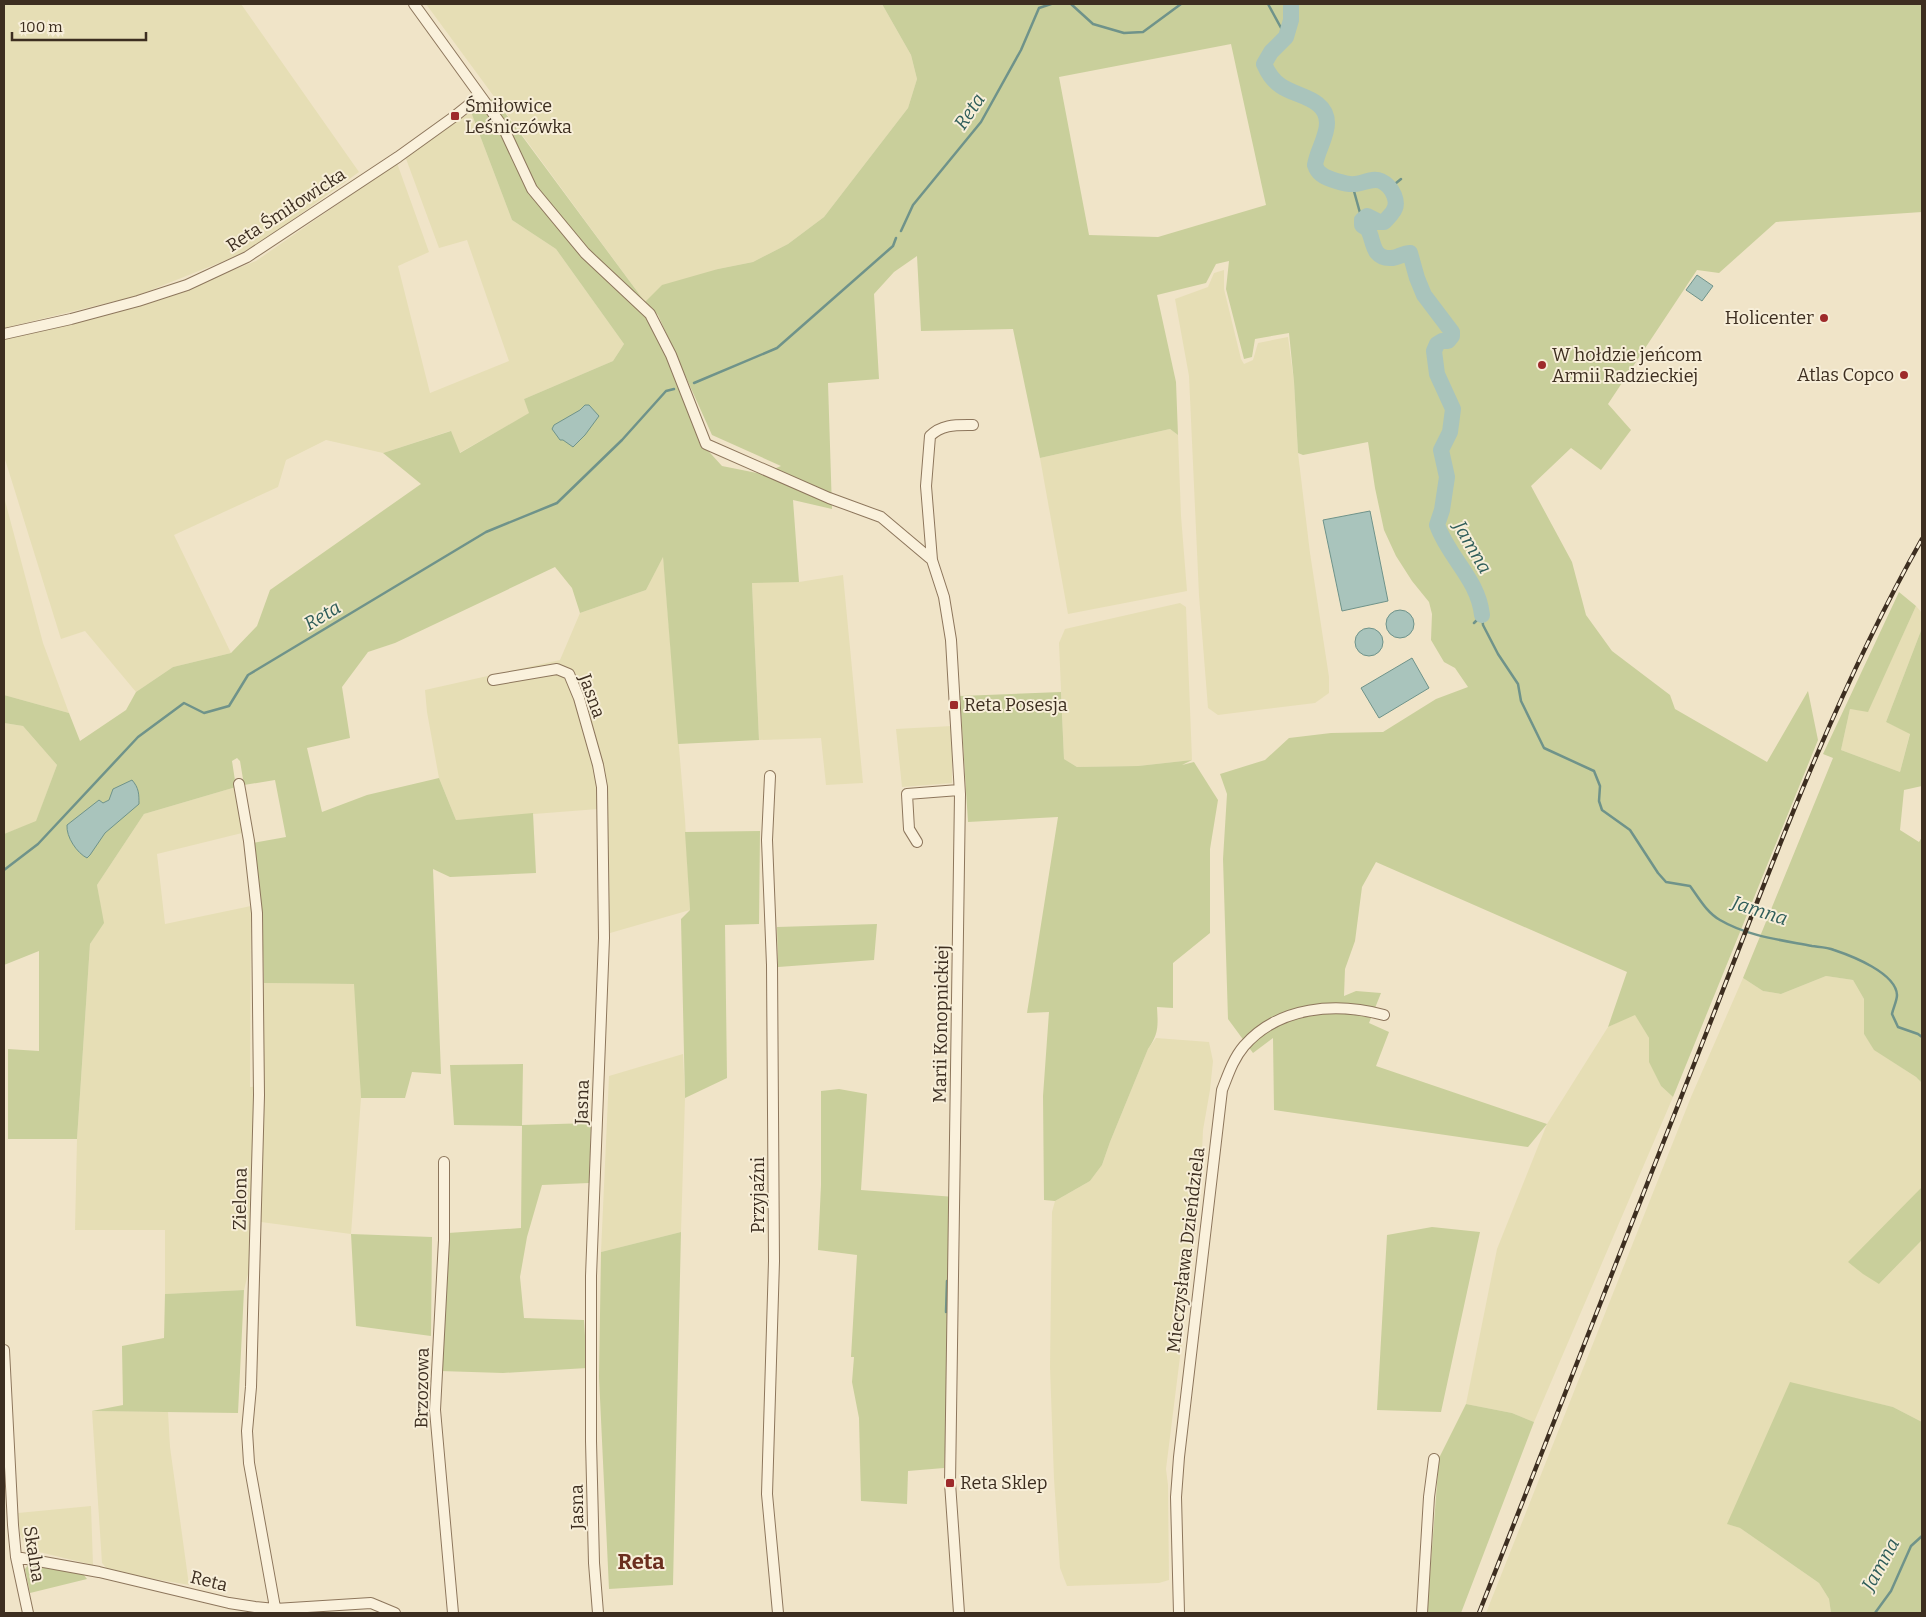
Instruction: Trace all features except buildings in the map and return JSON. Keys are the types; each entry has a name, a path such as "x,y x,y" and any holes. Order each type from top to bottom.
{"street":[{"path":"414,4 503,127 532,189 585,253 650,314 671,355 706,444 829,498 881,517 932,560"},
{"name":"Reta Śmiłowicka","path":"4,334 138,301 187,285 247,257 398,156 480,96"},
{"name":"Marii Konopnickiej","path":"959,1613 950,1482 960,790 951,640 944,597 932,560 926,486 930,436 937,429 945,426 973,425"},
{"name":"Jasna","path":"493,680 557,669 569,674 582,707 602,787 604,947 591,1276 592,1478 594,1563 598,1613"},
{"name":"Przyjaźni","path":"770,776 767,840 772,957 774,1261 767,1494 778,1613"},
{"name":"Zielona","path":"239,784 249,841 257,913 259,1095 251,1387 247,1431 250,1463 276,1611"},
{"path":"917,842 909,829 907,794 960,790"},
{"name":"Mieczysława Dzieńdziela","path":"1179,1613 1176,1497 1179,1457 1222,1090 1232,1064 1245,1046 1265,1028 1287,1016 1309,1010 1332,1008 1368,1010 1384,1015"},
{"name":"Brzozowa","path":"444,1162 444,1240 435,1410 453,1613"},
{"name":"Skalna","path":"4,1350 12,1515 16,1556 28,1613"},
{"path":"1422,1613 1429,1497 1434,1459"},
{"name":"Reta","path":"16,1556 99,1572 229,1603 276,1611 371,1603 395,1613"}],"shaded area":[{"path":"4,4 241,4 359,172 249,251 136,296 4,328"},
{"path":"426,4 882,4 911,55 917,79 908,108 824,217 788,244 753,262 718,269 645,302"},
{"path":"471,112 512,220 556,249 624,344 613,361 524,399 530,413 459,453 450,431 383,453 326,440 286,460 278,487 174,535 231,653 173,667 136,692 85,631 61,639 4,456 4,339 146,304 256,261 397,163 429,252 398,266 430,393 509,361 467,240 439,248 405,156"},
{"path":"1224,270 1224,289 1241,359 1244,364 1253,360 1258,343 1288,337 1294,382 1298,453 1310,553 1329,677 1329,693 1315,703 1218,715 1208,708 1199,595 1189,376 1175,299 1208,287 1214,273"},
{"path":"1170,429 1178,435 1181,516 1187,591 1068,614 1040,458"},
{"path":"4,497 43,643 69,713 4,695"},
{"path":"663,556 685,819 690,910 610,933 598,809 456,820 439,778 425,690 560,660 580,613 646,590"},
{"path":"843,575 863,783 826,785 821,738 759,740 752,582 799,582"},
{"path":"1180,603 1186,607 1192,760 1138,766 1077,767 1064,759 1059,643 1065,629"},
{"path":"1916,606 1922,613 1922,628 1886,722 1910,733 1900,772 1841,750 1850,709 1868,711"},
{"path":"4,723 23,726 57,765 36,822 4,834"},
{"path":"952,726 952,783 902,787 896,729"},
{"path":"236,787 242,833 157,854 165,924 251,906 250,1087 263,1086 264,983 355,984 361,1098 351,1234 261,1222 244,1290 165,1294 165,1230 75,1230 77,1139 90,944 103,923 97,885 144,814"},
{"path":"1826,976 1853,980 1864,999 1864,1034 1875,1050 1922,1083 1922,1187 1914,1197 1879,1284 1922,1240 1922,1422 1893,1407 1858,1399 1758,1457 1728,1524 1740,1528 1819,1583 1829,1599 1831,1613 1486,1613 1691,1097 1743,978 1763,991 1781,994"},
{"path":"1635,1014 1649,1038 1650,1062 1661,1086 1673,1097 1534,1422 1512,1413 1466,1404 1497,1249 1547,1124 1608,1027"},
{"path":"1156,1038 1209,1042 1213,1061 1203,1130 1200,1197 1166,1469 1168,1485 1169,1580 1159,1583 1067,1586 1060,1568 1054,1479 1050,1367 1052,1212 1055,1201 1090,1181 1102,1165 1148,1049"},
{"path":"683,1054 685,1098 681,1232 601,1252 609,1076"},
{"path":"92,1411 168,1412 170,1447 189,1585 109,1571 102,1563"},
{"path":"91,1506 93,1565 27,1549 20,1534 18,1513"}],"green space":[{"path":"882,4 1922,4 1922,212 1776,222 1719,273 1697,270 1608,404 1631,430 1601,470 1571,448 1531,486 1572,562 1586,615 1612,651 1670,695 1675,709 1767,762 1808,691 1818,740 1673,1097 1661,1086 1649,1062 1649,1038 1635,1015 1608,1027 1627,972 1376,862 1362,887 1355,941 1345,969 1344,996 1356,991 1381,993 1369,1023 1389,1032 1376,1066 1547,1124 1528,1147 1274,1110 1273,1038 1253,1053 1228,1019 1223,859 1227,794 1220,774 1265,760 1289,738 1331,733 1383,732 1436,699 1468,687 1455,668 1444,662 1431,640 1432,614 1429,602 1412,581 1396,556 1384,530 1368,442 1303,455 1298,453 1289,333 1255,339 1252,357 1244,359 1226,289 1229,261 1216,264 1206,283 1157,295 1176,382 1178,435 1170,429 1040,458 1013,329 921,331 917,256 894,272 874,294 879,379 828,383 832,509 793,500 799,582 752,583 759,740 678,744 663,557 646,590 580,613 572,588 555,567 395,643 368,652 342,687 350,738 307,748 322,812 367,795 439,778 456,820 533,813 536,873 450,877 433,869 441,1074 412,1072 405,1098 361,1098 354,984 264,983 262,913 253,843 286,837 275,780 244,785 240,761 237,758 232,761 236,787 144,814 97,885 104,923 90,944 77,1139 8,1139 8,1049 39,1051 39,951 4,965 4,834 36,821 57,765 23,726 4,723 4,695 69,713 80,741 126,710 136,692 173,667 231,653 257,626 270,590 421,484 383,453 451,431 460,453 529,413 524,399 613,361 624,344 556,249 512,220 471,112 494,98 645,302 662,285 718,269 753,262 788,244 824,217 908,108 917,79 911,55","holes":["1231,44 1266,205 1158,237 1089,235 1059,77","645,303 658,315 712,435 781,466 762,474 722,466 702,444 683,394 646,314"]},
{"path":"1899,592 1916,606 1868,712 1850,709 1841,750 1900,772 1910,734 1886,722 1922,628 1922,786 1904,790 1900,830 1919,842 1922,837 1922,1083 1916,1077 1874,1050 1864,1034 1864,999 1853,980 1826,976 1781,994 1763,991 1743,978 1833,758 1823,754"},
{"path":"1061,692 1064,759 1077,767 1138,766 1192,760 1182,765 1194,762 1218,800 1210,849 1210,933 1173,963 1173,1008 1157,1007 1156,1034 1148,1049 1102,1165 1090,1181 1055,1201 1044,1200 1043,1096 1049,1012 1027,1013 1058,817 968,822 960,696"},
{"path":"760,831 759,924 725,925 727,1078 685,1098 681,919 690,910 685,832"},
{"path":"877,924 874,960 778,967 777,927"},
{"path":"523,1064 522,1125 591,1123 589,1183 542,1185 527,1237 520,1277 524,1318 584,1320 587,1368 503,1373 440,1371 448,1233 521,1228 522,1126 454,1125 450,1065"},
{"path":"839,1089 867,1094 861,1190 955,1197 950,1364 944,1468 908,1471 907,1504 861,1501 859,1418 852,1382 854,1357 851,1357 857,1255 818,1250 821,1185 821,1091"},
{"path":"1922,1187 1922,1240 1879,1284 1848,1262"},
{"path":"1432,1227 1480,1232 1441,1412 1377,1410 1387,1235"},
{"path":"681,1232 673,1585 609,1589 599,1377 601,1252"},
{"path":"351,1234 432,1237 431,1336 356,1326"},
{"path":"244,1290 238,1413 92,1411 123,1405 122,1346 164,1338 165,1294"},
{"path":"1790,1382 1893,1407 1922,1422 1922,1613 1831,1613 1829,1599 1819,1583 1740,1528 1727,1524"},
{"path":"1466,1404 1512,1413 1534,1422 1461,1613 1427,1613 1439,1458"},
{"path":"35,1564 83,1574 87,1579 30,1593 25,1569 28,1565"}],"water":[{"path":"1697,275 1713,286 1702,301 1686,290"},
{"path":"585,405 589,405 599,416 573,447 560,440 552,429 554,425"},
{"path":"1370,511 1388,601 1342,611 1323,520"},
{"path":"1400,610 1410,614 1414,624 1410,634 1400,638 1390,634 1386,624 1390,614"},
{"path":"1369,628 1379,632 1383,642 1379,652 1369,656 1359,652 1355,642 1359,632"},
{"path":"1412,658 1429,688 1379,718 1361,688"},
{"path":"132,780 138,791 139,804 105,833 87,858 73,844 68,835 67,825 99,800 103,803 109,800 113,789"}],"waterway":[{"name":"Reta","path":"901,231 913,205 981,122 1021,50 1039,8 1051,4"},
{"name":"Reta","path":"1071,4 1093,24 1124,33 1143,32 1181,4"},
{"name":"Reta","path":"1268,4 1286,37"},
{"name":"Jamna","path":"1291,4 1291,20 1286,37 1271,52 1264,64 1278,84 1317,103 1326,115 1327,128 1315,165 1320,173 1332,180 1347,184 1378,180 1385,183 1392,191 1396,204 1395,209 1384,222 1379,222 1367,216 1362,220 1362,225 1368,230 1374,248 1380,255 1391,258 1410,253 1424,295 1452,332 1452,336 1448,341 1442,341 1437,344 1434,351 1437,374 1453,409 1450,432 1441,450 1447,477 1442,510 1437,525 1442,537 1475,590 1482,615"},
{"path":"1390,188 1401,179"},
{"path":"1352,184 1362,220"},
{"name":"Reta","path":"694,383 777,348 893,246 896,238"},
{"name":"Reta","path":"4,870 38,844 138,737 184,703 204,713 229,706 248,675 486,532 557,503 622,440 666,391 674,389"},
{"name":"Jamna","path":"1482,615 1483,625 1498,654 1518,684 1521,701 1544,748 1594,771 1600,786 1599,801 1602,810 1630,830 1666,882 1690,886 1711,913 1720,920 1741,930 1776,939 1831,949 1872,966 1895,987 1897,997 1892,1014 1898,1027 1922,1037"},
{"path":"1474,623 1482,615"},
{"path":"946,1312 947,1281"},
{"name":"Jamna","path":"1875,1613 1891,1591 1911,1546 1922,1536"}],"railway":[{"path":"1479,1613 1807,778 1861,657 1890,597 1922,539"}],"place":[{"name":"Śmiłowice Leśniczówka","path":"455,116"},
{"name":"Holicenter","path":"1824,318"},
{"name":"W hołdzie jeńcom Armii Radzieckiej","path":"1542,365"},
{"name":"Atlas Copco","path":"1904,375"},
{"name":"Reta Posesja","path":"954,705"},
{"name":"Reta Sklep","path":"950,1483"}],"district":[{"name":"Reta","path":"641,1561"}]}
